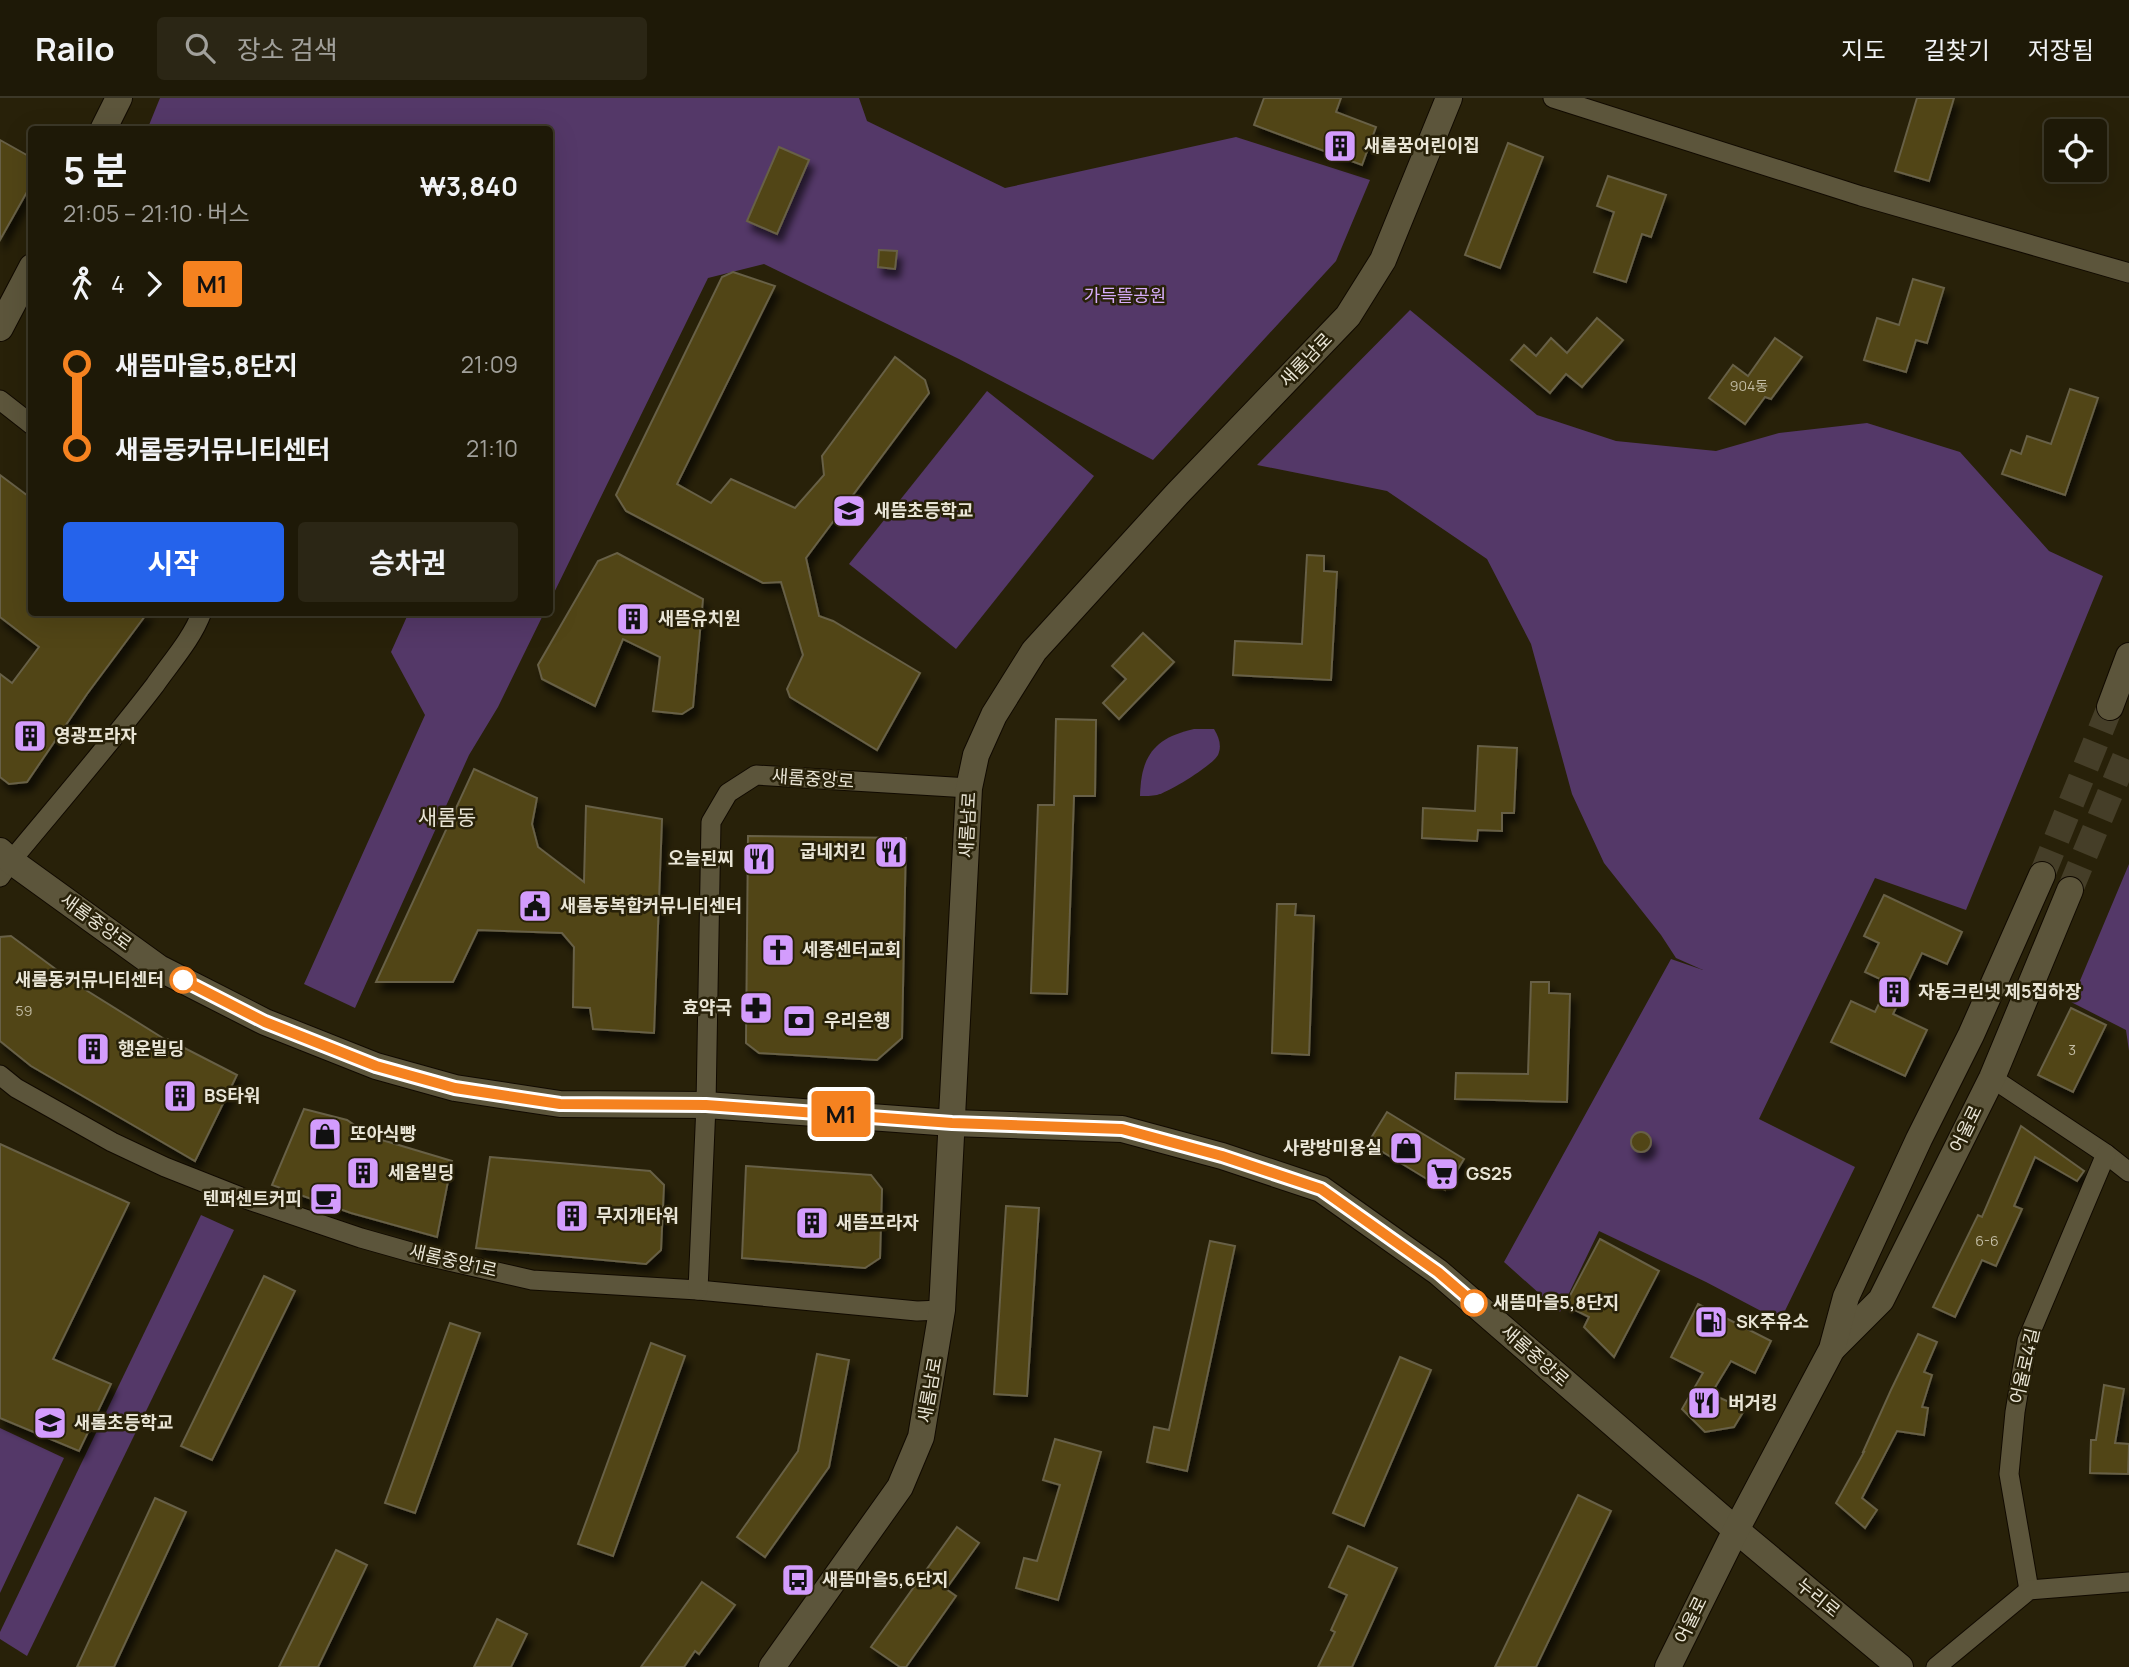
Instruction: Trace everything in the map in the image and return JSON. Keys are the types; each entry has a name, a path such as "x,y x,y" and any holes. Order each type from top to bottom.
{"street":[{"path":"105,126 119,98"},
{"name":"새롬남로","path":"772,1667 900,1488 921,1437 942,1310 969,788 976,755 994,715 1034,651 1168,504 1348,316 1383,260 1449,98"},
{"path":"1553,98 1861,196 2129,273"},
{"path":"0,328 28,275"},
{"path":"0,400 28,422"},
{"name":"새롬중앙로","path":"201,616 174,659 128,720 4,863 159,968 265,1022 376,1066 455,1088 560,1104 706,1105 952,1123 1122,1129 1222,1156 1321,1189 1438,1272 1736,1530"},
{"path":"2110,707 2129,656"},
{"name":"새롬중앙로","path":"706,1105 711,822 728,793 756,775 969,788"},
{"name":"어울로","path":"1668,1667 1736,1530 1832,1349 1846,1297 1919,1139 1971,1035 2042,875"},
{"name":"어울로","path":"1832,1349 1881,1300 1992,1078 2070,890"},
{"name":"새롬중앙1로","path":"0,1075 16,1088 100,1135 165,1167 246,1199 414,1253 532,1280 698,1290 917,1311 942,1310"},
{"path":"1992,1078 2129,1172"},
{"path":"698,1290 706,1105"},
{"name":"어울로4길","path":"2029,1590 2009,1474 2015,1412 2027,1341 2106,1154"},
{"name":"누리로","path":"1736,1530 1900,1667"},
{"path":"1936,1667 2029,1590 2129,1582"}],"green space":[{"name":"가득뜰공원","path":"160,98 859,98 867,121 1005,188 1236,137 1370,180 1336,261 1153,460 959,359 764,264 708,278 553,595 553,126 149,126"},
{"path":"1410,310 1537,415 1616,441 1716,451 1779,433 1867,423 1960,452 2049,551 2103,576 1966,910 1875,878 1759,1119 1855,1167 1780,1321 1599,1231 1560,1312 1504,1262 1671,959 1703,970 1676,958 1604,863 1572,794 1531,644 1487,559 1387,491 1257,465"},
{"path":"987,391 1094,476 956,649 849,564"},
{"path":"407,616 543,616 498,707 469,755 355,1008 304,984 425,715 391,652"},
{"path":"1194,729 1214,729 1219,738 1218,755 1200,771 1171,789 1157,795 1140,796 1143,770 1152,751 1169,738"},
{"path":"2129,864 2129,1051 2126,1030 2071,1002"},
{"path":"201,1215 234,1230 27,1656 0,1639 0,1632"},
{"path":"0,1428 64,1458 0,1593"}],"building":[{"name":"새롬꿈어린이집","path":"1264,98 1341,98 1336,112 1376,127 1362,165 1254,125"},
{"path":"1917,98 1954,98 1929,181 1895,171"},
{"path":"0,140 28,156 28,190 0,240"},
{"path":"1508,143 1543,157 1500,268 1465,255"},
{"path":"779,147 809,160 777,234 747,221"},
{"path":"1608,176 1666,195 1651,237 1642,234 1626,282 1594,272 1614,212 1597,206"},
{"path":"879,250 897,251 895,269 878,267"},
{"path":"733,272 775,286 677,484 711,503 731,479 795,508 824,475 822,456 895,357 925,380 929,393 806,558 819,616 833,621 920,673 877,750 790,697 787,689 803,655 781,582 763,583 626,511 616,495 722,277"},
{"path":"1913,279 1944,288 1927,343 1916,340 1906,372 1864,360 1877,318 1899,325"},
{"path":"1597,318 1623,340 1582,387 1566,374 1550,393 1511,360 1524,345 1536,356 1551,338 1567,353"},
{"path":"1775,338 1802,357 1771,399 1765,397 1745,424 1709,398 1733,365 1748,376"},
{"path":"2070,389 2098,398 2065,495 2002,474 2011,450 2021,454 2027,436 2051,444"},
{"path":"0,475 28,496 28,616 145,616 27,782 9,784 0,777 0,674 12,683 39,647 0,617"},
{"name":"새뜸유치원","path":"617,553 703,599 693,707 682,714 653,711 660,657 623,639 595,706 542,679 538,665 598,561"},
{"path":"1307,555 1324,556 1324,571 1337,572 1331,680 1233,675 1235,641 1302,644"},
{"path":"1143,633 1174,662 1119,719 1103,703 1126,679 1112,666"},
{"path":"1056,719 1096,720 1095,796 1074,796 1067,994 1031,993 1038,805 1054,805"},
{"path":"1478,746 1517,748 1514,813 1502,813 1502,831 1478,830 1477,841 1422,838 1423,808 1475,811"},
{"name":"새롬동복합커뮤니티센터","path":"474,769 537,798 532,824 538,847 584,882 586,806 662,819 654,1033 593,1029 590,1008 573,1007 574,947 562,933 478,930 453,982 376,982"},
{"path":"748,836 906,838 902,1038 877,1060 759,1053 746,1043"},
{"name":"자동크린넷 제5집하장","path":"1884,895 1962,932 1947,964 1922,953 1893,1014 1927,1030 1905,1076 1831,1042 1851,1001 1875,1012 1889,983 1865,972 1879,943 1864,936"},
{"path":"1277,904 1296,904 1295,915 1314,916 1309,1055 1272,1053"},
{"path":"11,936 73,982 166,1040 237,1075 195,1161 31,1066 0,1041 0,937"},
{"path":"1531,982 1549,982 1549,993 1570,994 1567,1102 1455,1099 1456,1073 1528,1074"},
{"path":"2071,1008 2106,1025 2073,1092 2038,1075"},
{"name":"세움빌딩","path":"304,1109 347,1120 372,1137 452,1161 437,1237 351,1213 272,1185"},
{"path":"1387,1112 1464,1159 1445,1190 1368,1143"},
{"path":"2021,1126 2084,1171 2077,1181 2035,1157 2014,1206 2022,1209 1996,1266 1982,1260 1955,1317 1933,1307 1978,1215 1982,1217"},
{"path":"1637,1132 1645,1132 1651,1142 1645,1152 1637,1152 1631,1146 1631,1138"},
{"path":"0,1144 129,1203 53,1359 111,1384 79,1451 0,1418"},
{"name":"무지개타워","path":"490,1157 650,1171 664,1185 661,1250 646,1264 476,1248"},
{"name":"새뜸프라자","path":"746,1166 871,1175 882,1189 880,1258 865,1268 742,1258"},
{"path":"1006,1206 1039,1208 1027,1396 994,1394"},
{"path":"1600,1239 1659,1271 1614,1357 1584,1327 1589,1317 1565,1305"},
{"path":"1210,1241 1235,1246 1187,1471 1147,1462 1154,1427 1169,1430"},
{"path":"264,1276 295,1291 212,1460 181,1446"},
{"path":"1698,1304 1771,1341 1755,1373 1731,1361 1711,1394 1745,1409 1734,1427 1705,1432 1682,1409 1703,1373 1671,1357"},
{"path":"450,1323 480,1333 415,1513 385,1503"},
{"path":"1918,1334 1937,1342 1924,1372 1932,1375 1922,1407 1928,1408 1924,1435 1897,1431 1862,1498 1877,1510 1865,1528 1836,1503 1864,1452"},
{"path":"651,1343 685,1356 613,1556 578,1544"},
{"path":"817,1354 849,1360 829,1467 765,1557 737,1537 798,1451"},
{"path":"1400,1357 1431,1370 1364,1526 1333,1513"},
{"path":"2104,1385 2124,1389 2115,1443 2129,1444 2128,1474 2090,1473 2091,1440 2096,1440"},
{"path":"1055,1439 1101,1452 1058,1600 1016,1588 1024,1558 1037,1561 1060,1485 1043,1480"},
{"path":"1578,1495 1611,1511 1536,1667 1495,1667"},
{"path":"155,1498 186,1512 114,1667 77,1667"},
{"path":"957,1527 979,1543 946,1589 956,1596 906,1667 900,1667 871,1647"},
{"path":"1348,1546 1397,1568 1352,1667 1318,1667 1335,1632 1331,1630 1347,1595 1329,1587"},
{"path":"336,1550 367,1565 318,1667 279,1667"},
{"path":"702,1582 735,1605 699,1654 695,1651 684,1667 641,1667"},
{"path":"497,1619 527,1634 511,1667 474,1667"}],"tunnel":[{"path":"2042,875 2110,707"},
{"path":"2070,890 2129,748"}],"bus line":[{"name":"M1","path":"183,980 265,1022 376,1066 455,1088 560,1104 706,1105 952,1123 1122,1129 1222,1156 1321,1189 1438,1272 1474,1303"}],"place":[{"name":"새롬꿈어린이집","path":"1340,146"},
{"name":"새뜸초등학교","path":"849,511"},
{"name":"새뜸유치원","path":"633,619"},
{"name":"영광프라자","path":"30,736"},
{"name":"굽네치킨","path":"891,852"},
{"name":"오늘된찌","path":"759,859"},
{"name":"새롬동복합커뮤니티센터","path":"535,906"},
{"name":"세종센터교회","path":"778,950"},
{"name":"새롬동커뮤니티센터","path":"183,980"},
{"name":"자동크린넷 제5집하장","path":"1894,992"},
{"name":"효약국","path":"756,1008"},
{"name":"우리은행","path":"799,1021"},
{"name":"행운빌딩","path":"93,1049"},
{"name":"BS타워","path":"180,1096"},
{"name":"또아식빵","path":"325,1134"},
{"name":"사랑방미용실","path":"1406,1148"},
{"name":"세움빌딩","path":"363,1173"},
{"name":"GS25","path":"1442,1174"},
{"name":"텐퍼센트커피","path":"326,1199"},
{"name":"무지개타워","path":"572,1216"},
{"name":"새뜸프라자","path":"812,1223"},
{"name":"새뜸마을5,8단지","path":"1474,1303"},
{"name":"SK주유소","path":"1711,1322"},
{"name":"버거킹","path":"1704,1403"},
{"name":"새롬초등학교","path":"50,1423"},
{"name":"새뜸마을5,6단지","path":"798,1580"}],"district":[{"name":"새롬동","path":"447,818"}]}
